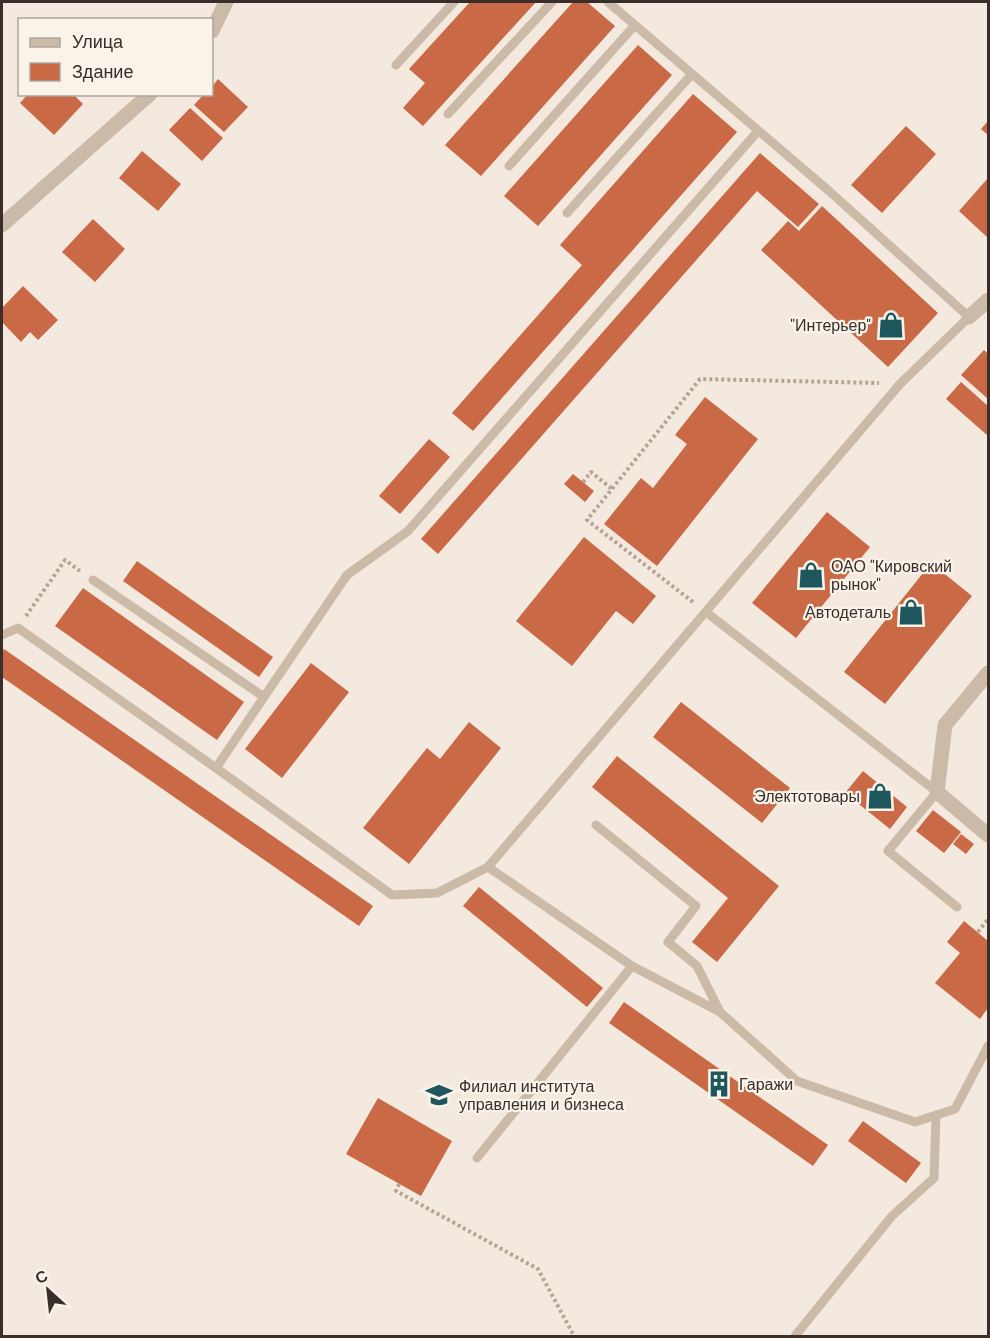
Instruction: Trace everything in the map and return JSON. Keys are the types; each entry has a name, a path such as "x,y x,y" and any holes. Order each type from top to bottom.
{"street":[{"path":"213,29 226,2"},
{"path":"2,225 148,96"},
{"path":"969,317 988,300"},
{"path":"988,673 945,725 937,792 988,835"}],"lane":[{"path":"396,65 454,2"},
{"path":"448,114 552,2"},
{"path":"2,635 18,628 392,896 437,893 488,867 900,384 969,317 829,191 608,2"},
{"path":"509,166 635,25"},
{"path":"567,213 693,75"},
{"path":"216,768 347,575 408,531 758,131"},
{"path":"93,579 264,697"},
{"path":"706,612 937,792 888,850 957,907"},
{"path":"596,825 696,906 668,942 697,966 720,1012"},
{"path":"488,867 632,966 720,1012 797,1081 915,1122 955,1108 988,1046"},
{"path":"477,1158 632,966"},
{"path":"795,1336 892,1216 934,1178 936,1115"}],"path":[{"path":"706,612 587,520 700,379 900,384"},
{"path":"583,482 591,472 612,489"},
{"path":"18,628 65,561 93,579"},
{"path":"978,932 988,919"},
{"path":"399,1184 396,1191 538,1269 574,1336"}],"building":[{"path":"470,2 536,2 423,126 403,108 425,83 409,69"},
{"path":"573,2 587,2 615,26 481,176 445,145"},
{"path":"638,45 672,75 538,226 504,196"},
{"path":"218,79 248,107 224,132 194,105 202,96 213,96 213,86"},
{"path":"693,94 737,132 473,431 452,413 582,265 560,245"},
{"path":"26,96 75,96 83,104 54,135 20,103"},
{"path":"190,108 223,138 202,161 169,130"},
{"path":"988,121 988,135 981,129"},
{"path":"906,126 936,154 882,213 851,185"},
{"path":"142,151 181,184 158,211 119,178"},
{"path":"760,153 819,204 798,227 757,191 438,554 421,539"},
{"path":"988,178 988,238 959,211"},
{"path":"822,206 938,313 888,367 761,250 788,221 799,231"},
{"path":"93,219 125,249 95,282 62,252"},
{"path":"23,286 58,320 38,340 30,332 21,342 2,322 2,308"},
{"path":"984,350 988,354 988,399 961,375"},
{"path":"961,382 988,406 988,436 946,399"},
{"path":"705,397 758,439 657,566 604,524 641,478 653,488 687,444 675,435"},
{"path":"429,439 450,457 400,514 379,496"},
{"path":"573,474 594,491 585,502 564,484"},
{"name":"ОАО \"Кировский рынок\"","path":"827,512 870,547 796,638 752,603"},
{"path":"584,537 656,596 633,624 616,611 572,666 516,621"},
{"path":"137,561 273,657 259,677 123,581"},
{"path":"931,563 972,596 885,704 844,672"},
{"path":"83,588 244,702 217,740 55,626"},
{"path":"4,649 373,906 359,926 2,677"},
{"path":"311,663 349,692 282,778 245,749"},
{"path":"681,702 790,788 762,823 653,737"},
{"path":"469,722 501,748 409,864 363,828 427,748 440,759"},
{"path":"617,756 779,886 717,962 692,942 728,898 592,787"},
{"path":"863,771 907,807 890,829 845,793"},
{"path":"933,810 961,832 944,853 916,831"},
{"path":"961,834 974,844 966,854 953,844"},
{"path":"479,887 603,988 587,1007 463,906"},
{"path":"964,921 988,941 988,1008 980,1019 935,983 960,953 947,942"},
{"name":"Гаражи","path":"624,1002 828,1145 813,1166 609,1023"},
{"path":"378,1098 452,1141 421,1196 346,1154"},
{"path":"863,1121 921,1163 906,1183 848,1141"}],"place":[{"name":"\"Интерьер\"","path":"891,325"},
{"name":"ОАО \"Кировский рынок\"","path":"811,575"},
{"name":"Автодеталь","path":"911,612"},
{"name":"Электотовары","path":"880,796"},
{"name":"Гаражи","path":"719,1084"},
{"name":"Филиал института управления и бизнеса","path":"439,1095"}]}
